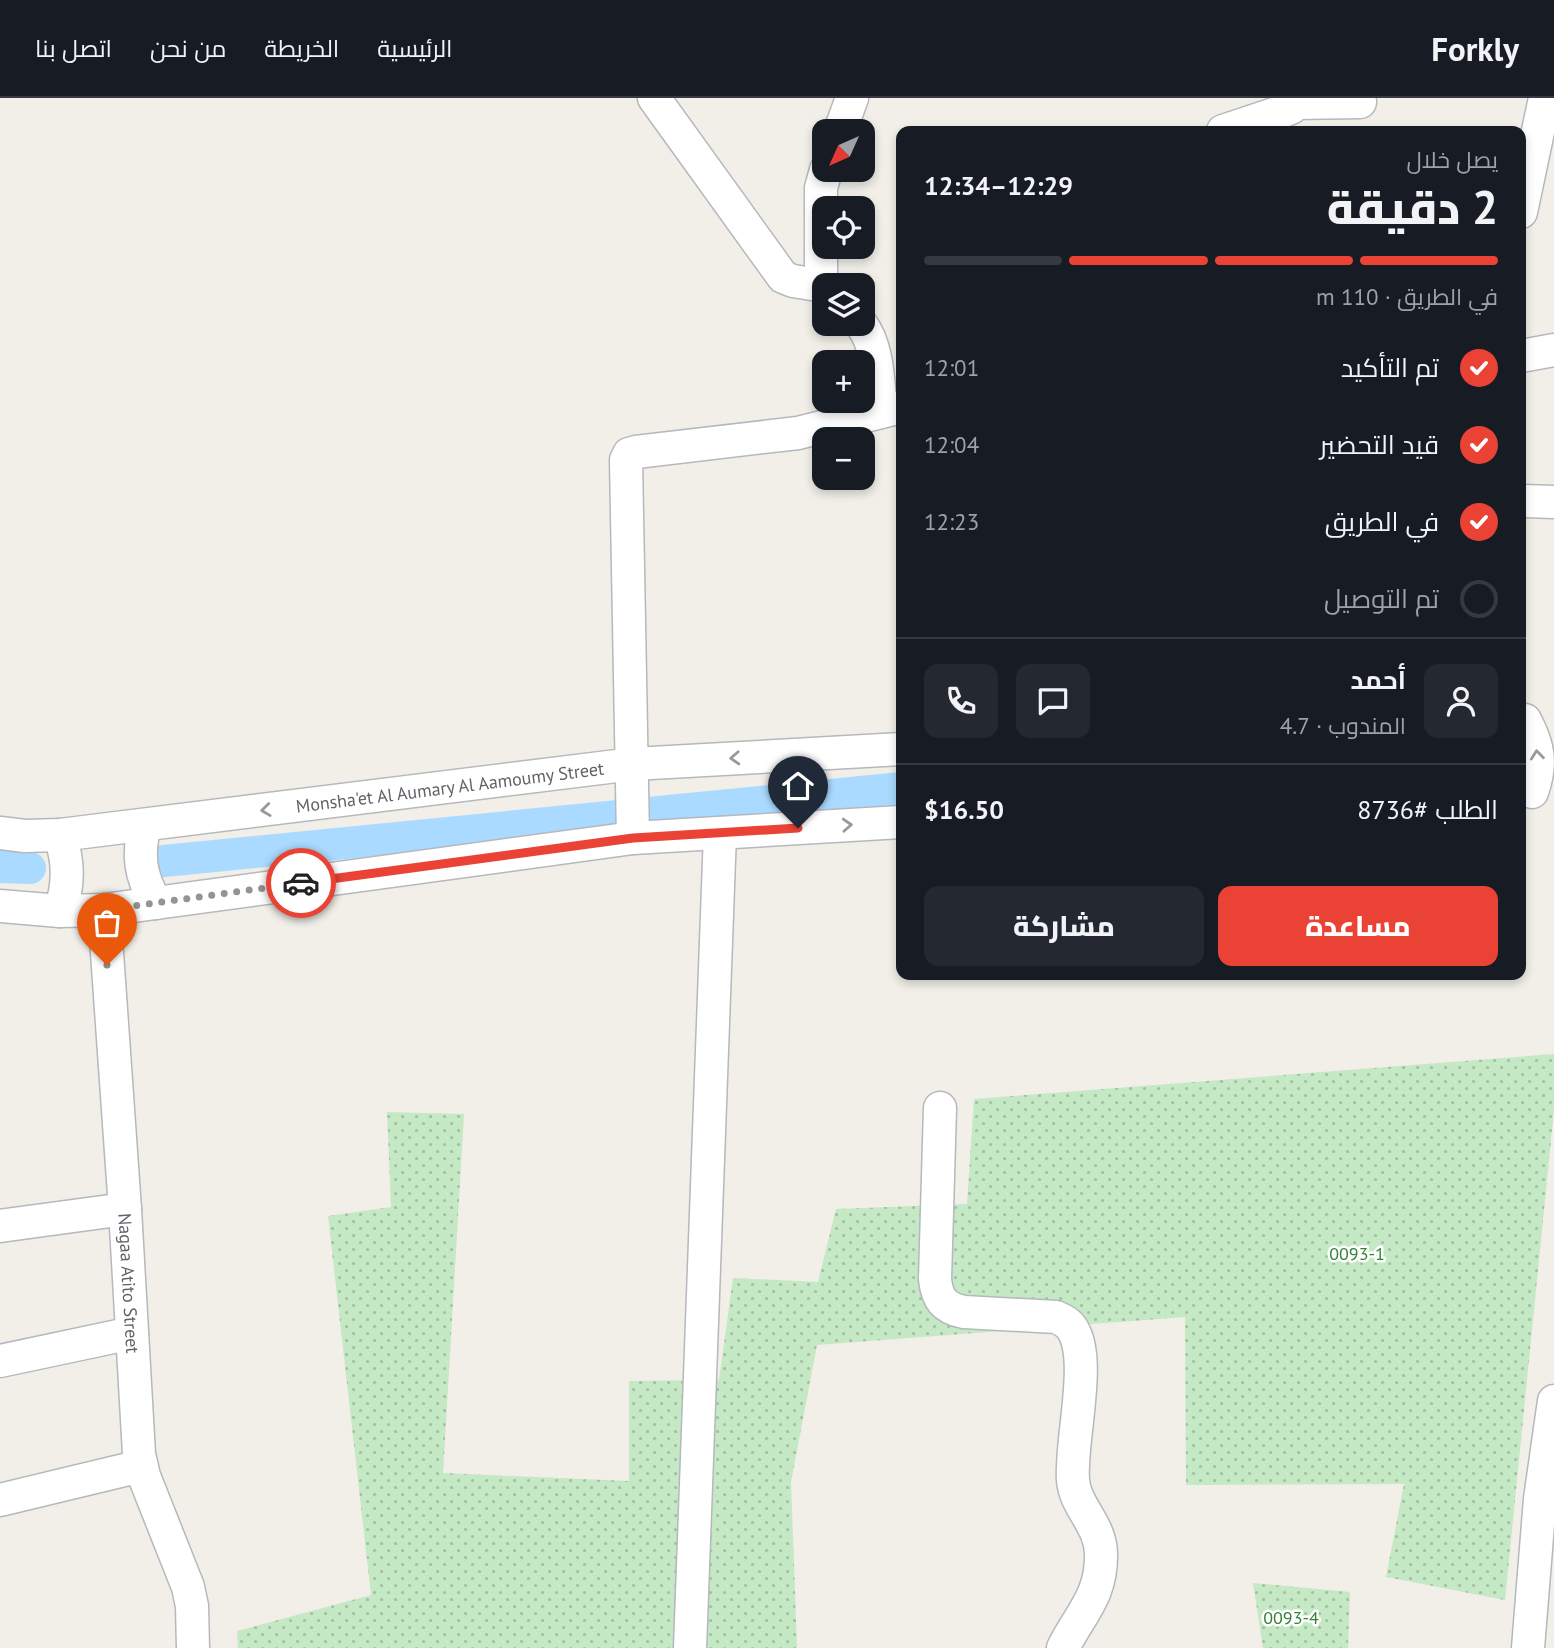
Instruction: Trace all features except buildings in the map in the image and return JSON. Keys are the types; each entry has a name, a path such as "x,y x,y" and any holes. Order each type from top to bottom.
{"street":[{"path":"654,98 783,277 812,284"},
{"path":"844,119 852,98"},
{"path":"1546,98 1554,141"},
{"path":"1526,189 1546,98"},
{"path":"1238,126 1286,110 1295,101 1360,102"},
{"path":"822,273 823,182"},
{"path":"633,838 625,460 629,454 636,452 798,433 891,410 867,336"},
{"path":"1526,355 1554,350"},
{"path":"1526,500 1554,502"},
{"path":"1533,720 1539,755 1535,792"},
{"name":"Monsha'et Al Aumary Al Aamoumy Street","path":"0,833 25,836 60,835 632,764 896,749"},
{"path":"0,906 60,911 104,910 633,838 896,822"},
{"path":"145,824 140,845 140,865 145,885 156,903"},
{"path":"690,1648 720,833"},
{"path":"60,835 68,874 60,911"},
{"name":"Nagaa Atito Street","path":"104,910 141,1466 188,1587 192,1605 193,1648"},
{"path":"940,1108 935,1279 936,1292 941,1302 951,1309 964,1312 1056,1317 1067,1322 1078,1343 1080,1373 1073,1482 1083,1509 1096,1528 1101,1553 1098,1583 1086,1612 1063,1648"},
{"path":"0,1226 125,1209"},
{"path":"0,1362 132,1333"},
{"path":"1528,1648 1540,1499 1554,1401"},
{"path":"0,1500 141,1466"}],"green space":[{"name":"0093-1","path":"1554,1054 1554,1110 1505,1600 1386,1577 1404,1484 1186,1485 1185,1317 817,1345 791,1482 797,1648 238,1648 237,1631 371,1595 328,1216 391,1207 387,1112 464,1114 443,1473 629,1481 629,1381 719,1380 733,1278 818,1282 836,1209 967,1204 974,1099"},
{"name":"0093-4","path":"1253,1583 1350,1592 1348,1648 1263,1648"}],"waterway":[{"path":"164,861 896,788"},
{"path":"0,867 30,868"}],"way so far":[{"path":"107,965 104,910 301,883"}],"route":[{"path":"301,883 633,838 798,828"}]}
